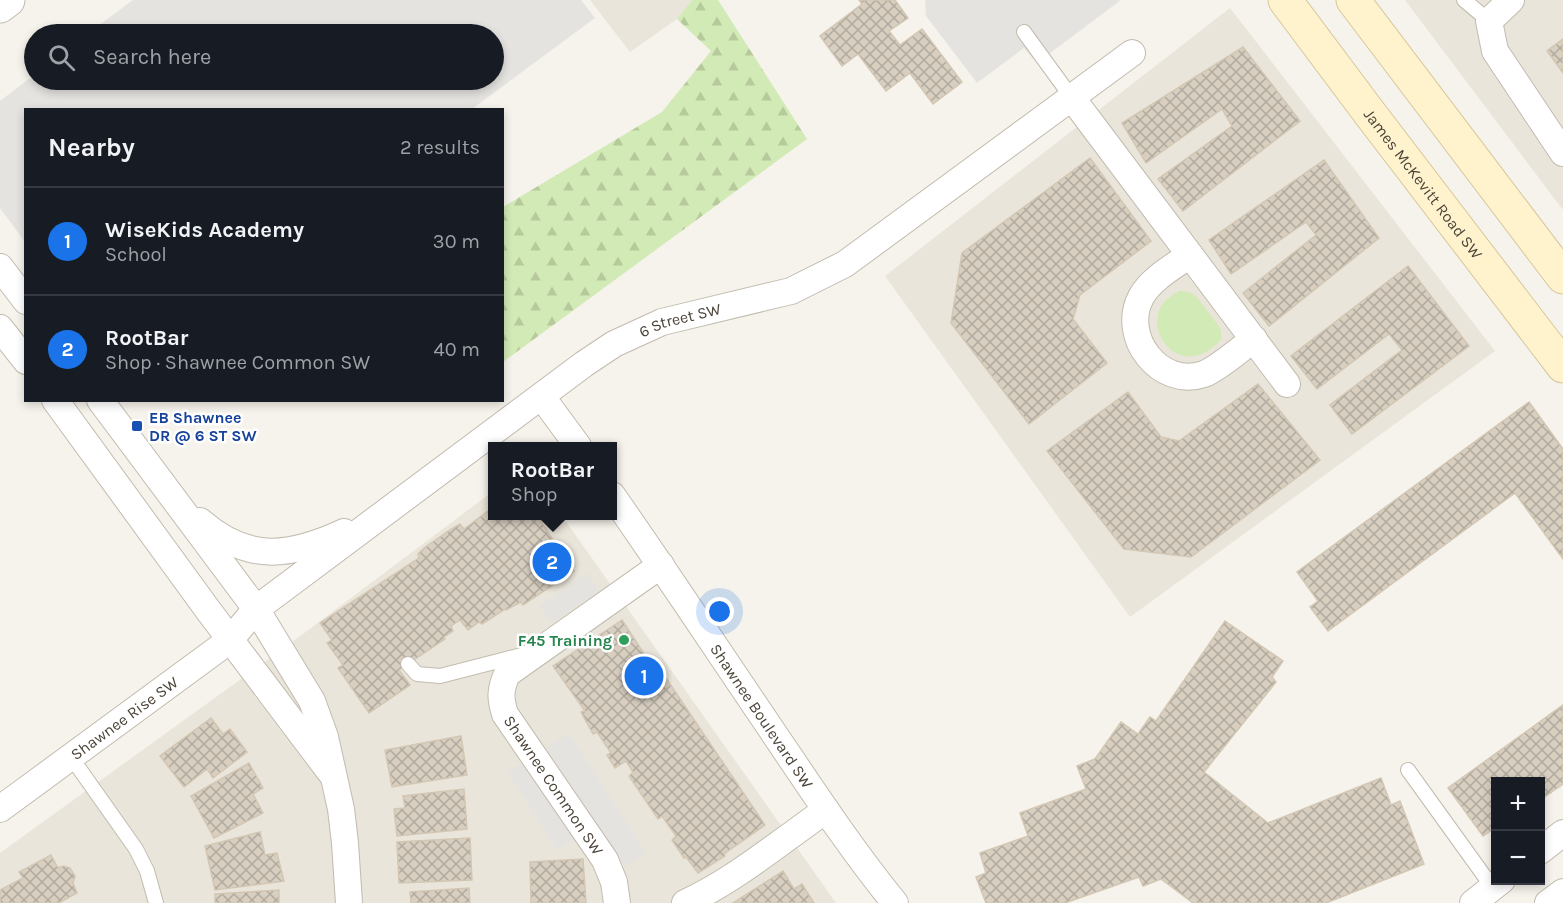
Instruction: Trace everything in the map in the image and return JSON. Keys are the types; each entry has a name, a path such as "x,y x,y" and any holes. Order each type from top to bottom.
{"main road":[{"name":"James McKevitt Road SW","path":"1285,0 1563,366"},
{"path":"1353,0 1563,277"}],"street":[{"path":"0,6 8,0"},
{"path":"1511,0 1489,21 1495,51 1563,153"},
{"name":"6 Street SW","path":"244,624 429,480 614,344 663,322 791,291 845,264 1132,53"},
{"path":"1072,98 1287,384"},
{"path":"1190,255 1151,285 1142,296 1134,323 1147,355 1168,372 1182,376 1194,376 1212,370 1254,339"},
{"path":"0,267 24,298"},
{"path":"0,328 24,358"},
{"path":"542,397 574,442"},
{"path":"57,402 244,624 292,665 312,701 325,737 341,809 349,903"},
{"path":"102,402 157,475 202,523 229,541 248,548 269,552 291,551 319,543 344,532 429,480"},
{"path":"157,475 333,777"},
{"name":"Shawnee Boulevard SW","path":"617,502 826,810 895,903"},
{"name":"Shawnee Common SW","path":"617,903 614,882 605,860 505,714 501,699 507,674 661,566"},
{"name":"Shawnee Rise SW","path":"0,809 244,624"},
{"path":"685,903 742,870 826,810"},
{"path":"1545,846 1563,833"},
{"path":"1473,903 1500,890"},
{"path":"1548,903 1563,892"}],"lane":[{"path":"1464,0 1489,21"},
{"path":"1024,32 1072,98"},
{"path":"408,664 417,674 440,675 542,650"},
{"path":"71,757 136,849 147,871 156,903"},
{"path":"1408,770 1500,890"}],"shaded area":[{"path":"133,0 581,0 595,18 504,85 504,24 101,24"},
{"path":"590,0 692,0 677,19 630,52"},
{"path":"925,0 1121,0 1037,63 1024,48 977,83 926,16"},
{"path":"1405,0 1563,0 1563,210"},
{"path":"1230,8 1495,351 1130,617 885,276"},
{"path":"24,83 24,90 498,90 473,108 24,108 24,241 0,208 0,101"},
{"path":"488,495 488,520 565,520 836,903 0,903 0,853 295,640"},
{"path":"587,573 599,591 552,623 540,606"},
{"path":"569,733 646,853 626,866 577,837 557,850 507,772"}],"green space":[{"path":"692,0 718,0 807,139 504,361 504,206 662,112 711,51 677,19"},
{"path":"1179,291 1189,292 1197,297 1221,331 1221,340 1205,352 1191,356 1178,354 1167,346 1160,336 1157,323 1159,310 1167,299"}],"building":[{"path":"859,0 895,0 908,18 889,31 900,45 922,29 962,82 933,104 910,73 886,91 858,54 842,66 820,36 862,4"},
{"path":"1563,39 1563,73 1547,51"},
{"path":"1243,47 1300,121 1183,211 1158,179 1232,126 1222,109 1146,163 1122,123"},
{"path":"1090,158 1151,241 1080,295 1073,319 1107,363 1029,424 951,323 962,253"},
{"path":"1324,160 1379,238 1269,326 1243,293 1316,235 1306,222 1231,274 1209,240"},
{"path":"1408,266 1469,346 1352,434 1330,405 1402,350 1389,334 1317,389 1291,356"},
{"path":"1258,384 1320,460 1191,557 1124,549 1047,451 1128,392 1161,437 1179,441"},
{"path":"1529,402 1563,449 1563,559 1515,493 1328,631 1310,607 1318,601 1297,572"},
{"path":"488,511 488,520 540,520 574,571 523,605 521,602 505,609 482,624 479,622 468,630 460,620 451,626 453,631 444,637 445,639 399,670 410,685 369,713 338,668 343,665 327,643 332,640 320,623 419,558 418,554 424,548 450,530 460,524 464,529"},
{"path":"622,620 658,675 662,672 765,825 724,854 725,856 698,873 672,840 676,836 662,816 658,819 629,776 633,772 626,761 615,768 607,755 611,753 597,732 593,734 581,712 585,711 553,666"},
{"path":"1225,621 1283,661 1272,677 1276,682 1204,772 1268,823 1381,778 1391,805 1400,801 1424,864 1326,903 1193,903 1161,879 1143,886 1139,877 1065,903 986,903 976,877 986,873 980,853 1028,836 1020,813 1086,789 1077,766 1095,759 1121,722 1138,734 1150,717 1156,721"},
{"path":"1563,705 1563,784 1545,797 1545,777 1491,777 1491,831 1483,836 1448,788"},
{"path":"211,718 223,734 230,729 247,752 213,778 207,769 184,787 160,756"},
{"path":"461,736 467,775 392,787 385,750"},
{"path":"249,763 263,788 253,794 263,813 214,838 191,796"},
{"path":"464,789 467,829 397,836 394,809 405,808 403,796"},
{"path":"260,832 265,855 277,853 284,881 215,890 205,846"},
{"path":"470,838 472,880 399,883 397,842"},
{"path":"51,855 58,868 63,866 70,868 75,876 73,883 77,893 59,903 0,903 0,890 23,878 19,872"},
{"path":"583,859 586,903 531,903 530,862"},
{"path":"783,871 794,889 802,884 814,903 733,903"},
{"path":"469,888 470,903 411,903 410,892"},
{"path":"279,890 279,903 215,903 215,894"}],"place":[{"name":"EB Shawnee DR @ 6 ST SW","path":"137,426"},
{"name":"RootBar","path":"552,562"},
{"name":"F45 Training","path":"624,640"},
{"name":"WiseKids Academy","path":"644,676"}]}
